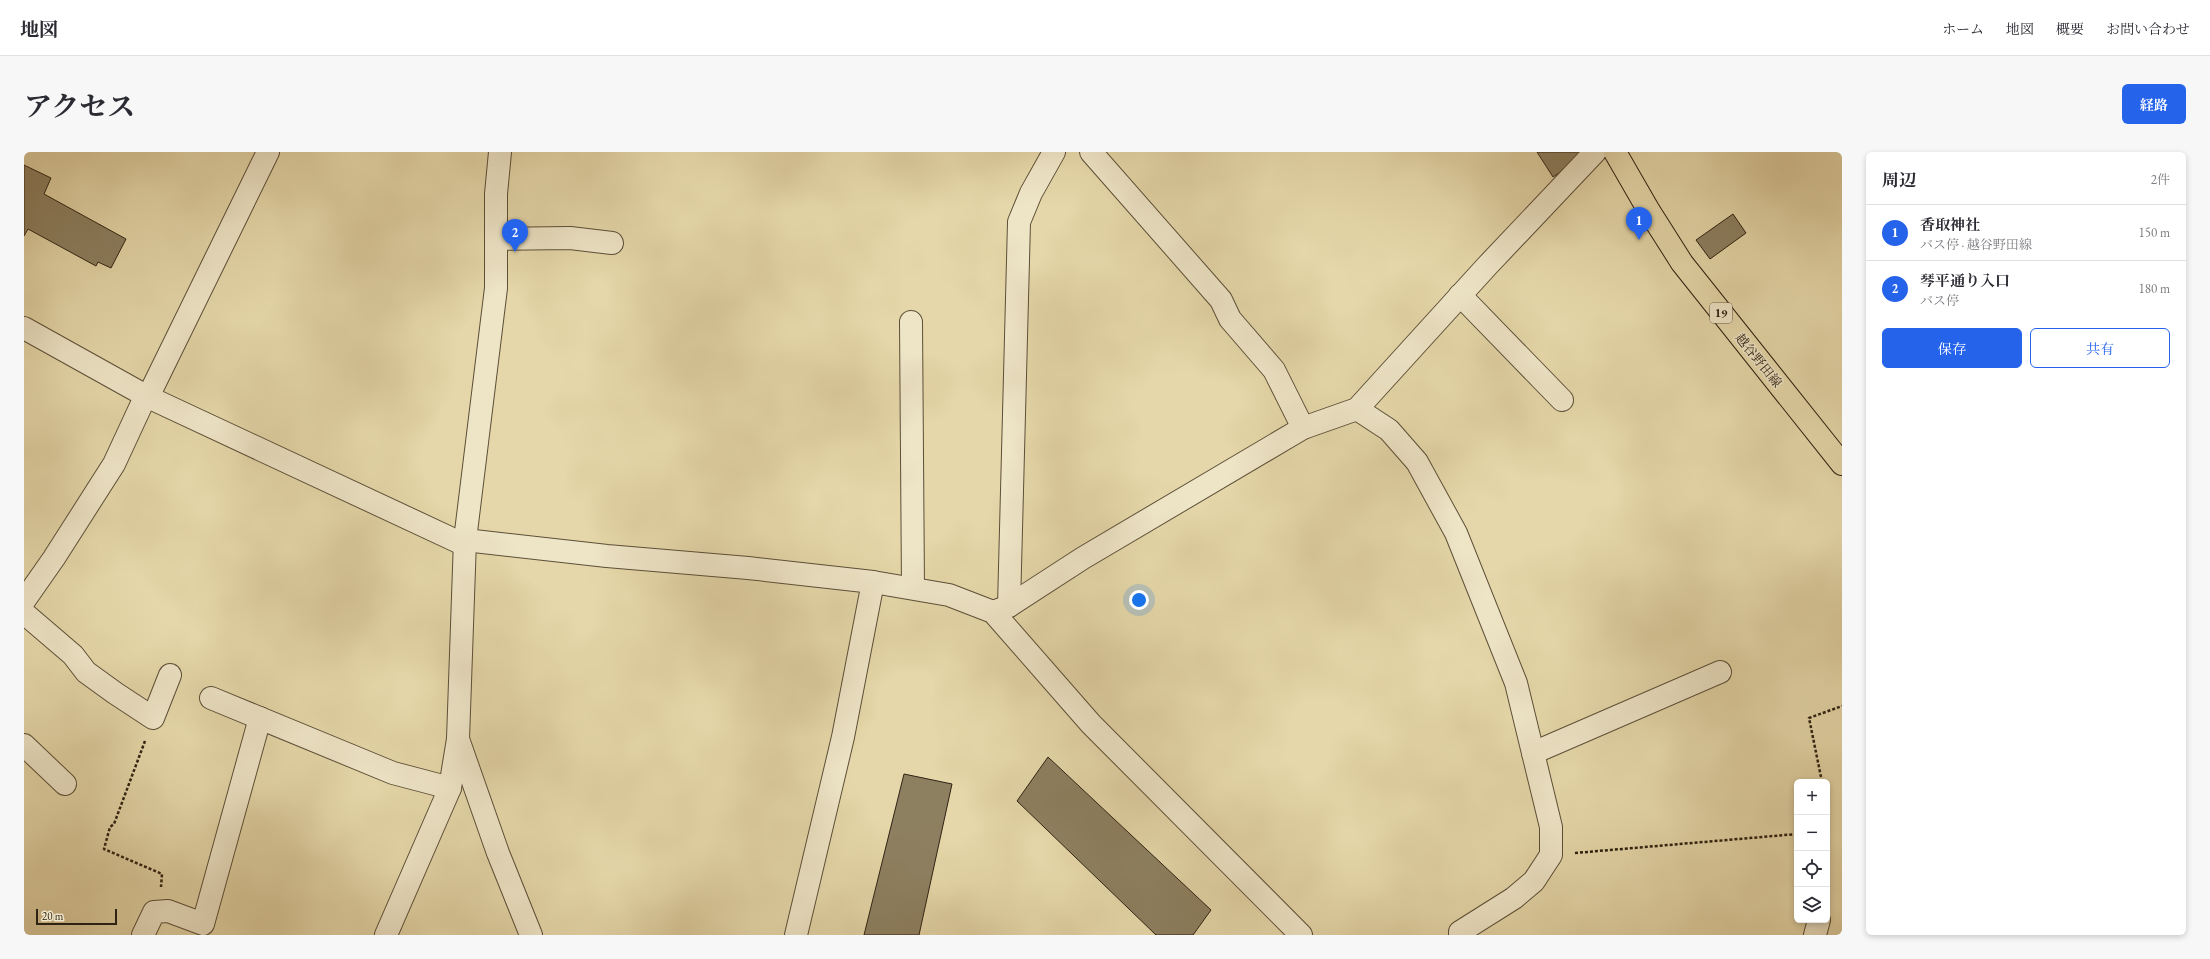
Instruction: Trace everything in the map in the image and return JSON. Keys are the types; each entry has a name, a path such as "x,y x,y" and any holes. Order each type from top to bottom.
{"main road":[{"name":"越谷野田線","path":"1615,152 1649,211 1682,263 1842,464"}],"street":[{"path":"24,601 54,558 114,464 268,152"},
{"path":"386,935 450,788 458,739 465,542 496,288 496,194 500,152"},
{"path":"1001,609 1019,222 1031,193 1054,152"},
{"path":"1091,152 1221,300 1230,319 1274,370 1303,428"},
{"path":"1001,609 1083,558 1303,428 1357,409 1460,296 1595,152"},
{"path":"496,239 570,238 612,243"},
{"path":"1460,296 1562,400"},
{"path":"911,322 913,588"},
{"path":"24,328 147,396 465,542 748,568 873,582 949,595 1001,609 1092,724 1301,935"},
{"path":"1357,409 1389,430 1417,462 1456,533 1516,683 1551,827 1551,855 1529,885 1514,898 1463,934"},
{"path":"796,935 843,737 873,582"},
{"path":"24,613 73,655 86,672 154,718 170,675"},
{"path":"1533,753 1720,672"},
{"path":"211,698 393,773 450,788"},
{"path":"143,935 154,912 168,911 203,924 260,718"},
{"path":"458,739 498,852 531,935"},
{"path":"24,745 65,784"},
{"path":"1815,935 1818,923"}],"path":[{"path":"1821,779 1809,718 1842,706"},
{"path":"154,718 114,824 110,826 104,848 162,874 159,912"},
{"path":"1551,855 1794,834"}],"building":[{"path":"1537,152 1581,152 1584,156 1553,177"},
{"path":"24,165 51,178 44,194 126,239 111,268 98,262 96,266 28,229 24,236"},
{"path":"1733,214 1746,233 1710,259 1696,240"},
{"path":"1048,757 1211,910 1193,935 1156,935 1017,801"},
{"path":"904,774 952,784 919,935 864,935"}],"place":[{"name":"香取神社","path":"1639,240"},
{"name":"琴平通り入口","path":"515,252"}]}
